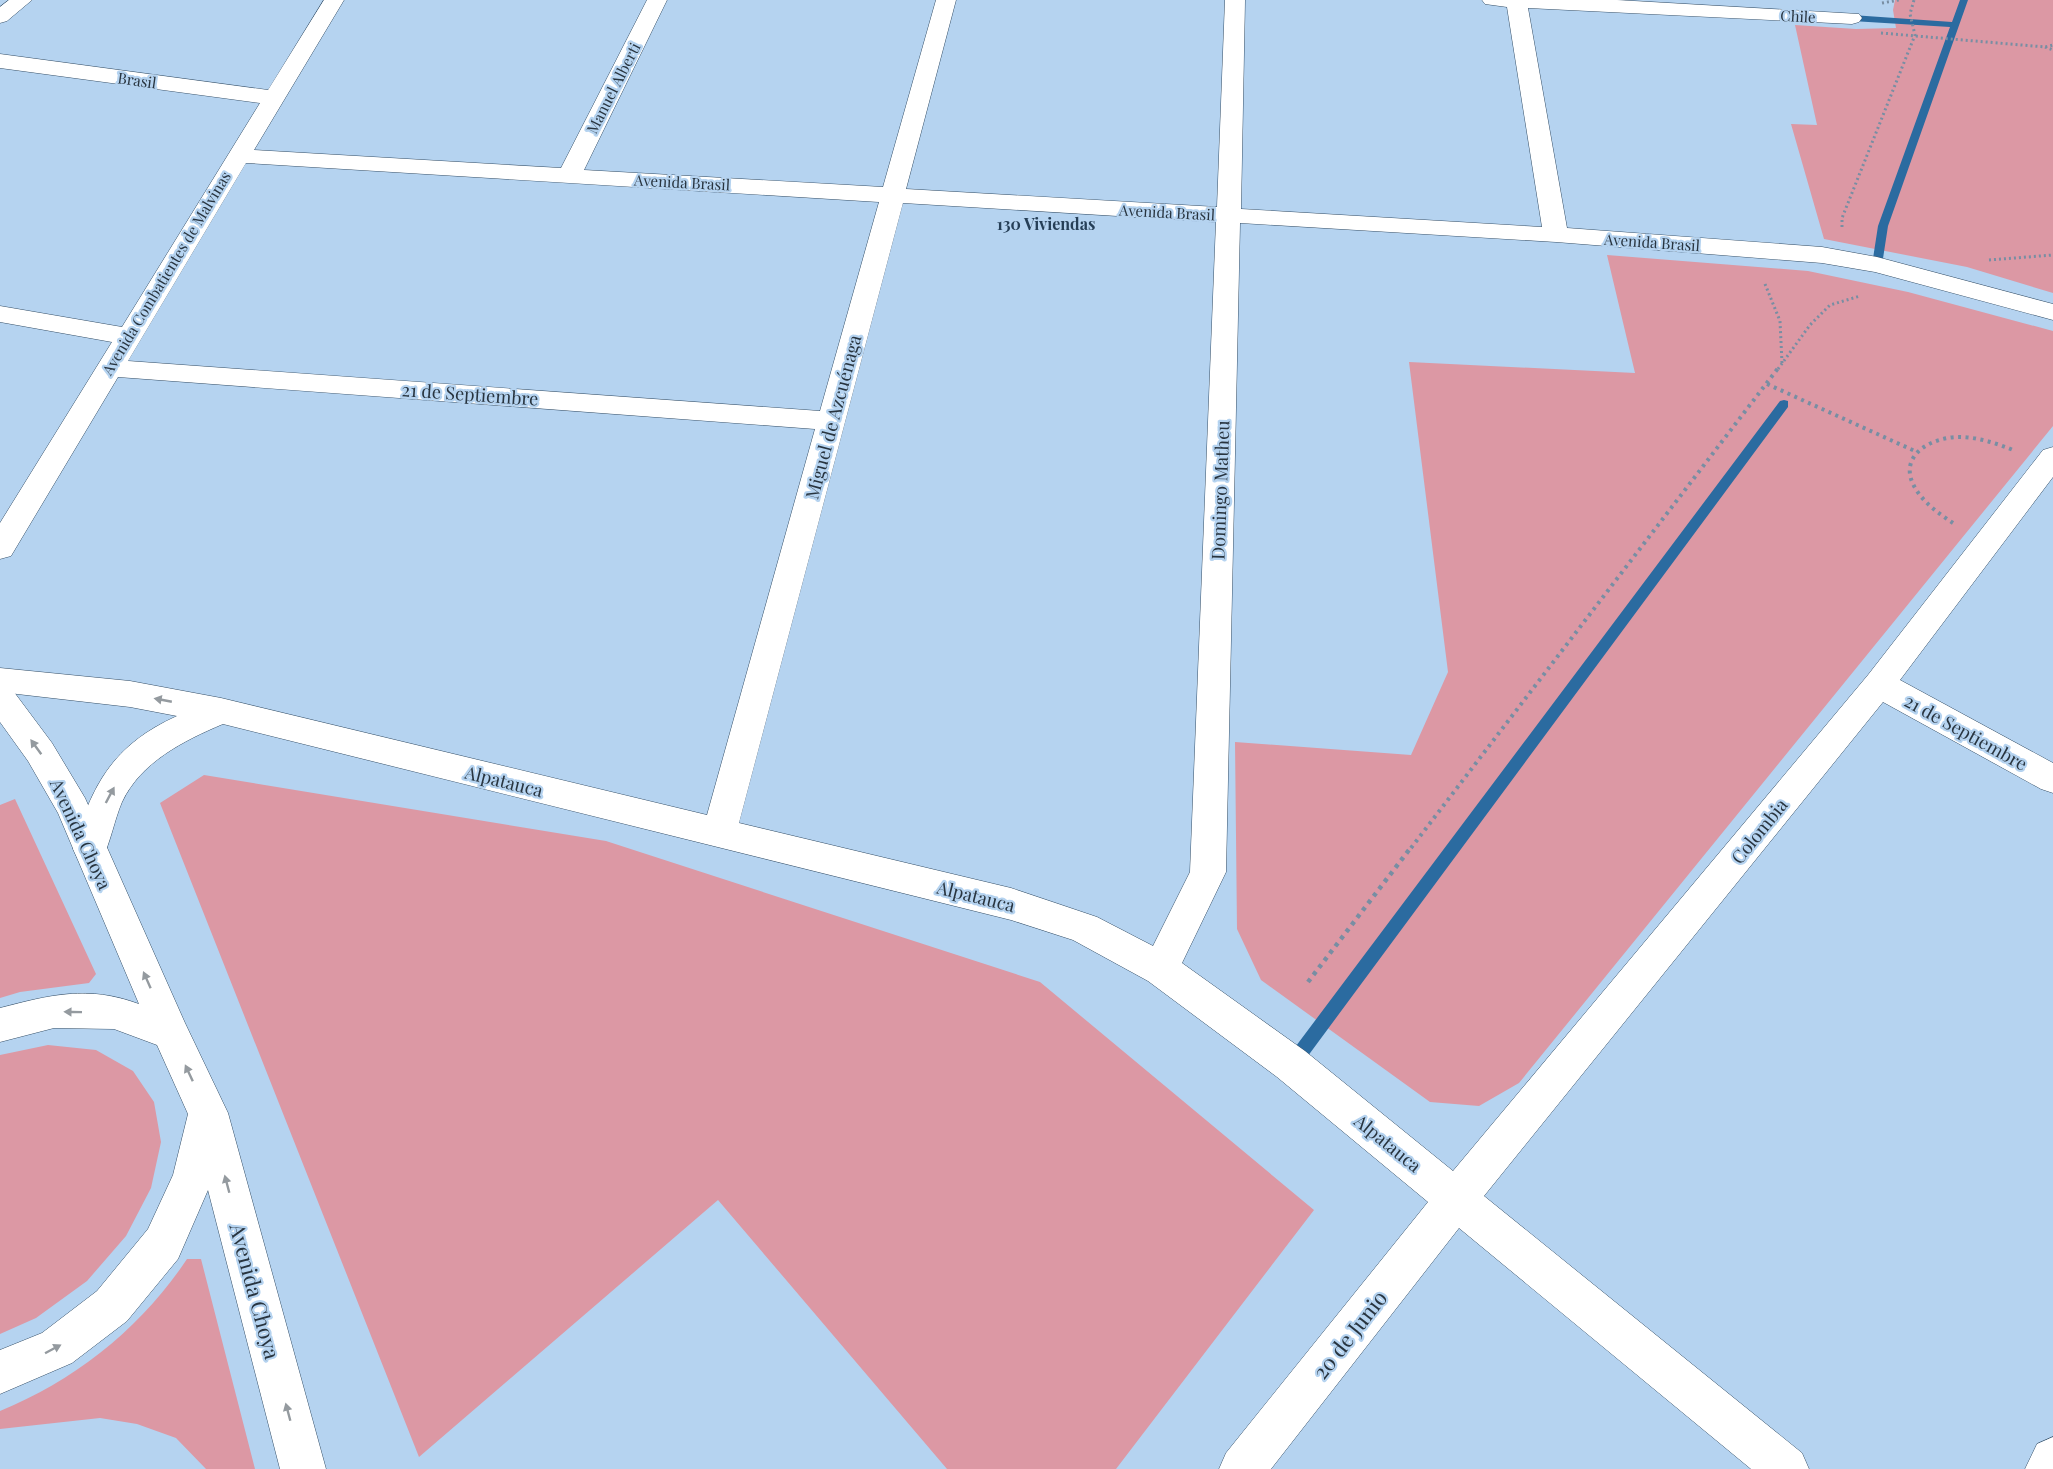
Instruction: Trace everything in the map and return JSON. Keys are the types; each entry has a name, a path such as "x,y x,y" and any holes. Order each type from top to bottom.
{"street":[{"path":"0,17 22,0"},
{"name":"Avenida Combatientes de Malvinas","path":"0,548 334,0"},
{"name":"Manuel Alberti","path":"568,176 657,0"},
{"name":"Miguel de Azcuénaga","path":"719,833 946,0"},
{"name":"Domingo Matheu","path":"1161,969 1208,872 1234,0"},
{"name":"Chile","path":"1492,0 1852,18"},
{"path":"1516,1 1556,235"},
{"name":"Brasil","path":"0,61 274,98"},
{"name":"Avenida Brasil","path":"238,156 1556,235 1822,255 1877,265 2053,312"},
{"path":"0,314 128,336"},
{"name":"21 de Septiembre","path":"108,368 832,421"},
{"name":"Colombia","path":"1456,1199 1879,684 2053,457"},
{"name":"21 de Septiembre","path":"1879,684 2053,779"},
{"name":"Alpatauca","path":"2,707 130,694 221,711 1011,904 1084,928 1161,969 1291,1064 1786,1469"},
{"name":"Avenida Choya","path":"2,707 40,752 73,808 170,1033 208,1113 303,1469"},
{"path":"90,849 108,795 134,758 172,731 221,711"},
{"path":"0,1025 54,1011 114,1012 170,1033"},
{"path":"0,1372 57,1348 112,1306 163,1244 193,1178 208,1113"},
{"name":"20 de Junio","path":"1242,1469 1456,1199"},
{"path":"2048,1469 2053,1460"}],"path":[{"path":"1842,233 1842,218 1915,35 1910,14 1914,0"},
{"path":"1937,36 1967,41 2045,47 2053,50"},
{"path":"2045,47 2053,45"},
{"path":"1987,260 2053,255"},
{"path":"1762,277 1780,321 1782,364"},
{"path":"1308,982 1810,325 1830,305 1863,295"},
{"path":"1767,384 1917,452"},
{"path":"1955,524 1933,509 1917,492 1910,474 1912,459 1917,452 1923,446 1941,439 1964,437 1991,442 2016,451"}],"shaded area":[{"path":"1895,0 2053,0 2053,293 1967,267 1824,239 1791,124 1817,125 1795,25 1856,29 1896,28 1893,10"},
{"path":"1607,255 1808,271 1908,292 2053,331 2053,426 1519,1083 1479,1106 1430,1102 1261,980 1237,929 1235,742 1411,755 1448,672 1409,362 1635,373"},
{"path":"204,775 606,841 1040,982 1314,1210 1116,1469 947,1469 718,1200 419,1457 160,803"},
{"path":"15,799 96,974 89,983 20,992 0,998 0,805"},
{"path":"48,1045 96,1050 133,1071 154,1102 161,1142 151,1188 126,1236 87,1281 36,1318 0,1334 0,1055"},
{"path":"187,1259 201,1259 255,1469 206,1469 176,1438 137,1424 100,1418 0,1429 0,1411 55,1384 105,1349 149,1307"}],"waterway":[{"path":"1877,265 1883,226 1964,0"},
{"path":"1852,18 1955,25"},
{"path":"1293,1063 1784,404"}],"district":[{"name":"130 Viviendas","path":"1046,223"}]}
